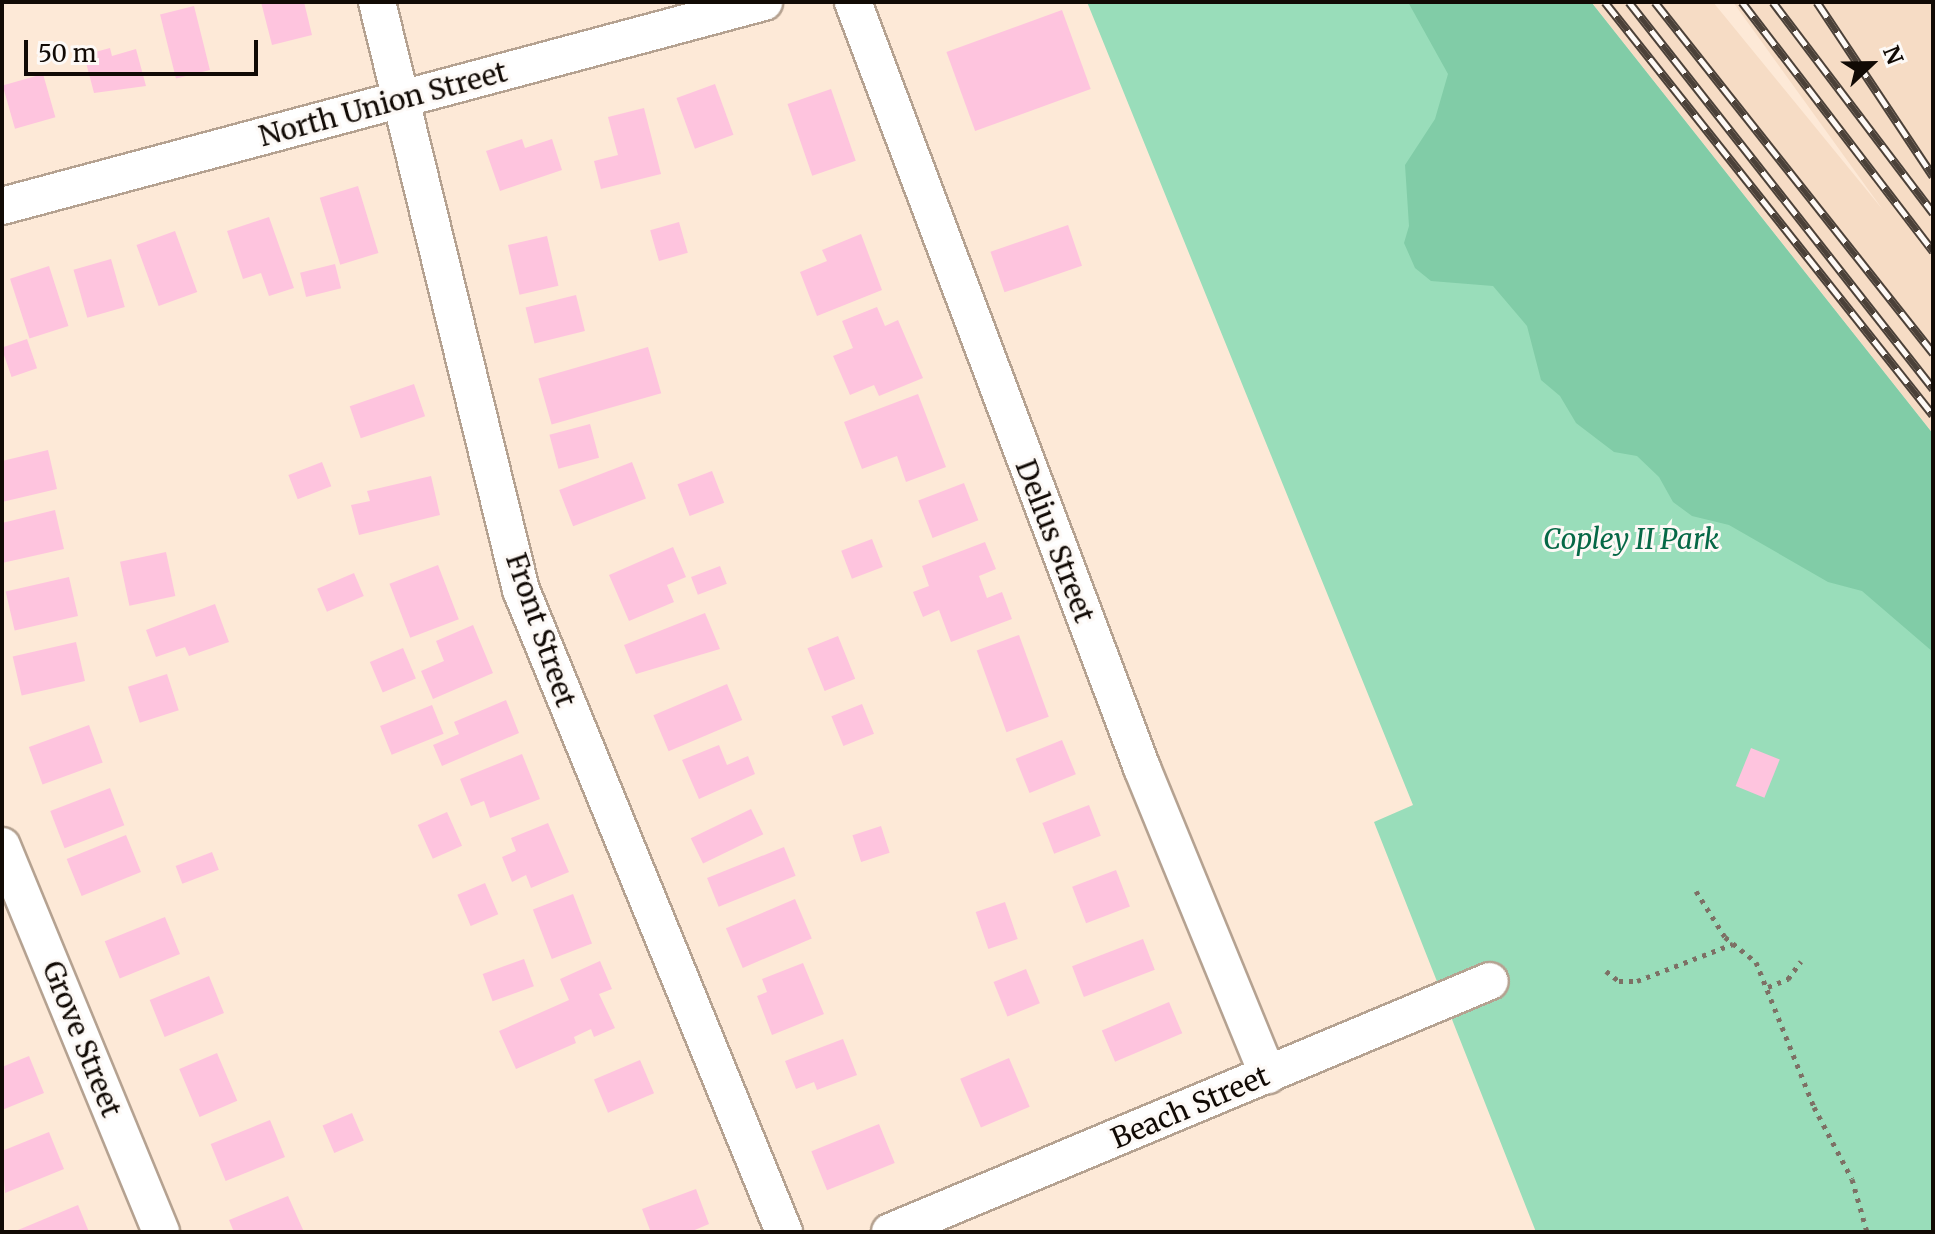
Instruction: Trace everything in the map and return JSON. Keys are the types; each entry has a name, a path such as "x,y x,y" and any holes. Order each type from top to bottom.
{"street":[{"name":"Front Street","path":"377,2 521,590 784,1232"},
{"name":"North Union Street","path":"2,206 764,2"},
{"name":"Delius Street","path":"853,2 1142,768 1268,1075"},
{"name":"Grove Street","path":"2,846 161,1232"},
{"name":"Beach Street","path":"890,1232 1490,981"}],"path":[{"path":"1696,891 1733,944 1756,962 1814,1107 1852,1179 1867,1232"},
{"path":"1606,971 1619,981 1637,981 1733,944"},
{"path":"1768,987 1788,979 1801,961"}],"shaded area":[{"path":"1591,2 1713,2 1883,210 1733,2 1933,2 1933,434"}],"green space":[{"name":"Copley II Park","path":"1087,2 1591,2 1933,434 1933,1232 1536,1232 1374,822 1413,805"},
{"path":"1408,2 1591,2 1933,434 1933,652 1862,591 1828,582 1729,525 1692,516 1673,502 1659,477 1637,456 1614,452 1576,423 1560,396 1541,380 1527,326 1493,286 1431,281 1415,268 1404,243 1409,226 1405,165 1435,119 1448,74"}],"building":[{"path":"261,2 304,2 312,35 272,45"},
{"path":"194,6 210,70 176,79 160,14"},
{"path":"1062,10 1091,89 975,131 946,52"},
{"path":"110,48 112,56 136,49 146,86 94,93 84,55"},
{"path":"43,74 55,117 15,129 3,86"},
{"path":"715,84 733,135 695,149 676,98"},
{"path":"831,89 856,161 812,176 788,104"},
{"path":"644,108 661,174 601,189 594,161 618,155 608,117"},
{"path":"522,139 525,148 552,139 562,170 500,191 486,151"},
{"path":"358,186 378,253 340,265 320,198"},
{"path":"269,217 294,288 269,296 261,273 243,279 227,231"},
{"path":"679,222 688,253 659,261 650,230"},
{"path":"1068,225 1082,266 1004,292 990,252"},
{"path":"175,231 197,292 159,306 136,245"},
{"path":"861,234 882,290 817,316 800,272 827,261 822,250"},
{"path":"547,236 558,286 519,295 508,245"},
{"path":"111,259 125,307 87,318 74,270"},
{"path":"335,264 341,288 306,297 300,273"},
{"path":"49,266 68,326 29,339 10,279"},
{"path":"576,295 585,331 534,343 526,308"},
{"path":"877,307 885,326 898,320 923,378 879,396 874,385 850,395 833,356 853,348 842,321"},
{"path":"27,339 37,368 12,377 2,348"},
{"path":"648,347 661,393 552,425 538,378"},
{"path":"414,384 425,416 361,438 350,406"},
{"path":"918,394 946,467 906,482 897,456 862,469 844,422"},
{"path":"590,424 599,458 558,469 549,435"},
{"path":"48,450 57,489 2,502 2,461"},
{"path":"322,462 331,486 298,499 288,475"},
{"path":"632,462 646,498 573,526 559,490"},
{"path":"712,471 724,503 690,516 677,484"},
{"path":"431,476 440,515 359,535 351,505 370,501 367,491"},
{"path":"964,483 978,520 933,538 918,501"},
{"path":"55,510 64,549 2,563 2,523"},
{"path":"872,539 883,567 852,579 841,551"},
{"path":"985,542 996,569 979,576 987,598 1002,592 1012,619 951,642 939,610 923,617 913,592 929,586 922,566"},
{"path":"673,547 686,577 667,585 674,602 629,621 609,575"},
{"path":"166,552 175,596 129,606 120,562"},
{"path":"438,565 459,619 410,638 389,584"},
{"path":"720,566 727,584 698,595 691,577"},
{"path":"354,573 364,596 327,612 317,589"},
{"path":"69,577 78,616 15,631 6,592"},
{"path":"215,604 229,642 189,656 185,647 156,657 146,630"},
{"path":"705,613 720,649 636,674 624,645"},
{"path":"473,625 493,673 433,699 421,671 444,661 436,641"},
{"path":"1019,635 1049,717 1006,732 977,650"},
{"path":"838,636 855,679 825,691 807,648"},
{"path":"76,642 85,681 22,696 13,657"},
{"path":"403,648 416,678 383,692 370,662"},
{"path":"167,674 179,710 140,723 128,687"},
{"path":"727,684 742,720 669,751 653,715"},
{"path":"506,700 519,733 442,766 433,745 459,734 454,722"},
{"path":"862,704 874,734 843,746 831,716"},
{"path":"432,705 444,734 392,755 380,726"},
{"path":"89,725 103,763 43,784 29,747"},
{"path":"1062,740 1076,774 1030,793 1016,759"},
{"path":"719,745 727,765 748,756 755,774 699,799 682,760"},
{"path":"1751,748 1780,760 1764,798 1736,786"},
{"path":"522,754 540,799 490,818 484,801 471,806 460,779"},
{"path":"110,788 124,825 65,848 50,811"},
{"path":"1089,805 1101,836 1054,854 1042,823"},
{"path":"751,809 763,834 703,864 691,838"},
{"path":"447,812 462,846 433,859 418,825"},
{"path":"548,823 569,872 531,888 526,875 512,882 502,857 516,851 511,838"},
{"path":"881,826 890,853 861,862 852,835"},
{"path":"126,835 141,872 82,896 67,859"},
{"path":"784,847 796,876 719,907 707,878"},
{"path":"212,852 219,870 182,884 176,866"},
{"path":"1116,870 1130,906 1086,923 1072,887"},
{"path":"485,883 498,914 471,926 457,895"},
{"path":"573,894 592,943 552,959 533,909"},
{"path":"795,899 812,939 743,968 726,928"},
{"path":"1005,902 1018,939 988,949 976,912"},
{"path":"165,917 180,954 120,978 105,941"},
{"path":"1143,939 1155,970 1084,997 1072,966"},
{"path":"524,959 534,986 493,1001 483,974"},
{"path":"600,961 612,989 599,994 615,1028 594,1037 591,1029 574,1037 576,1043 516,1069 499,1031 569,1000 560,979"},
{"path":"803,963 824,1014 772,1035 757,996 767,992 762,979"},
{"path":"1026,969 1040,1003 1007,1016 994,982"},
{"path":"209,976 224,1013 165,1037 150,1000"},
{"path":"1169,1002 1182,1033 1115,1062 1102,1031"},
{"path":"843,1039 857,1075 817,1090 814,1082 796,1089 785,1061"},
{"path":"217,1053 237,1101 200,1117 179,1069"},
{"path":"29,1056 44,1093 2,1110 2,1067"},
{"path":"1009,1058 1030,1107 981,1127 960,1079"},
{"path":"640,1060 654,1093 608,1113 594,1080"},
{"path":"352,1113 364,1141 334,1153 323,1126"},
{"path":"270,1120 285,1157 226,1181 211,1144"},
{"path":"879,1124 895,1163 827,1190 811,1151"},
{"path":"49,1132 64,1169 5,1193 2,1151"},
{"path":"696,1189 709,1224 690,1232 644,1232 650,1230 642,1209"},
{"path":"288,1196 304,1232 234,1232 229,1220"},
{"path":"78,1205 89,1232 18,1230"}],"railway":[{"path":"1605,2 1933,415"},
{"path":"1629,2 1933,389"},
{"path":"1655,2 1933,353"},
{"path":"1742,2 1933,251"},
{"path":"1773,2 1933,213"},
{"path":"1817,2 1933,176"}]}
